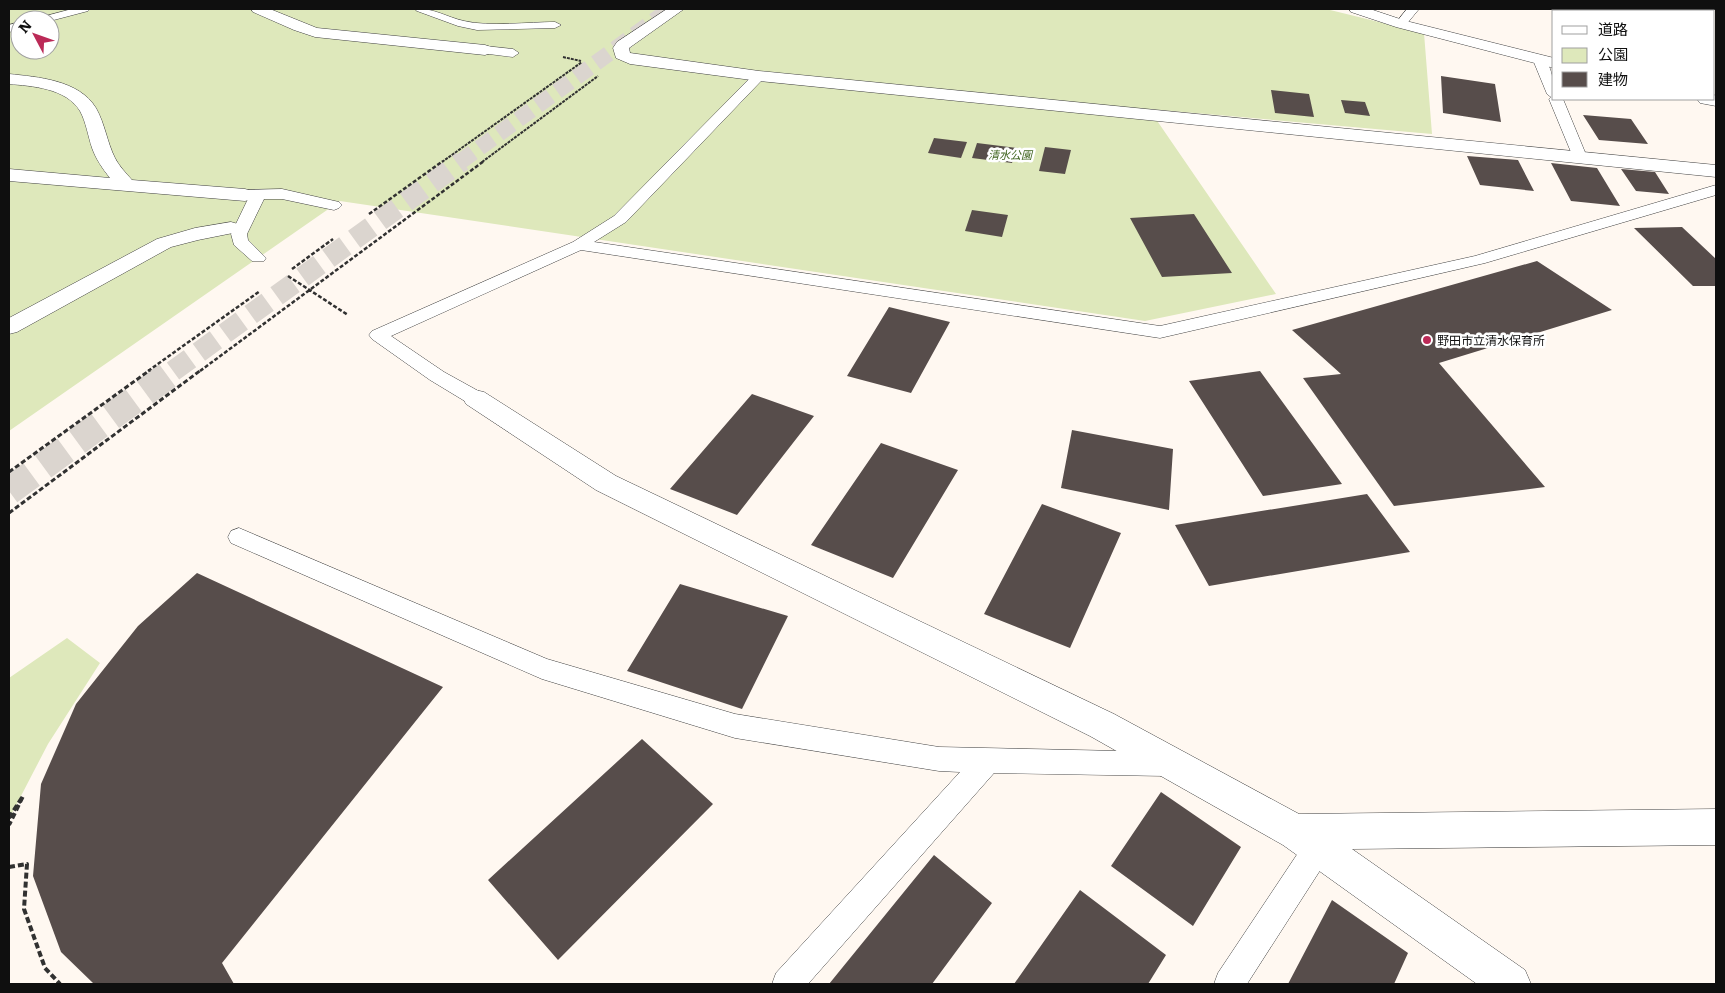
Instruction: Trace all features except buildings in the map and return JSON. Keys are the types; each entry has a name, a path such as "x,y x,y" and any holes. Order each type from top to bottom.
{"street":[{"path":"258,9 315,32 485,50"},
{"path":"677,9 624,45 621,48 622,56 630,59 759,76 1716,171"},
{"path":"1356,11 1546,62"},
{"path":"9,79 43,83 75,97 86,107 107,160 125,184"},
{"path":"9,175 251,195"},
{"path":"9,327 164,244 195,234 237,227"},
{"path":"475,398 606,483 1102,724 1174,764 1307,840 1511,984"},
{"path":"1307,840 1716,827"}],"lane":[{"path":"60,15 84,9"},
{"path":"421,9 462,24 477,26 555,25"},
{"path":"1401,24 1413,9"},
{"path":"485,50 513,52"},
{"path":"1546,62 1552,86"},
{"path":"378,335 579,246 620,219 759,76"},
{"path":"1556,100 1580,157"},
{"path":"579,246 1160,332 1478,260 1716,190"},
{"path":"258,258 240,242 237,227 251,195 282,194 334,205"},
{"path":"378,335 437,376 475,398"},
{"path":"239,537 542,668 726,723 940,759 1174,764"},
{"path":"787,984 988,760"},
{"path":"1229,984 1307,840"}],"path":[{"path":"364,217 582,62"},
{"path":"9,514 601,74"},
{"path":"9,472 340,234"},
{"path":"258,258 311,290 378,335"},
{"path":"9,818 23,796 9,825"},
{"path":"9,867 26,864 24,909 45,968 60,984"}],"green space":[{"name":"清水公園","path":"9,9 1326,9 1424,33 1432,134 1149,109 1276,294 1145,321 340,201 9,431"},
{"path":"67,638 100,663 48,744 9,819 9,678"}],"tunnel":[{"path":"460,162 670,9"},
{"path":"173,371 462,161"},
{"path":"9,491 175,370"}],"place":[{"name":"野田市立清水保育所","path":"1427,340"}]}
